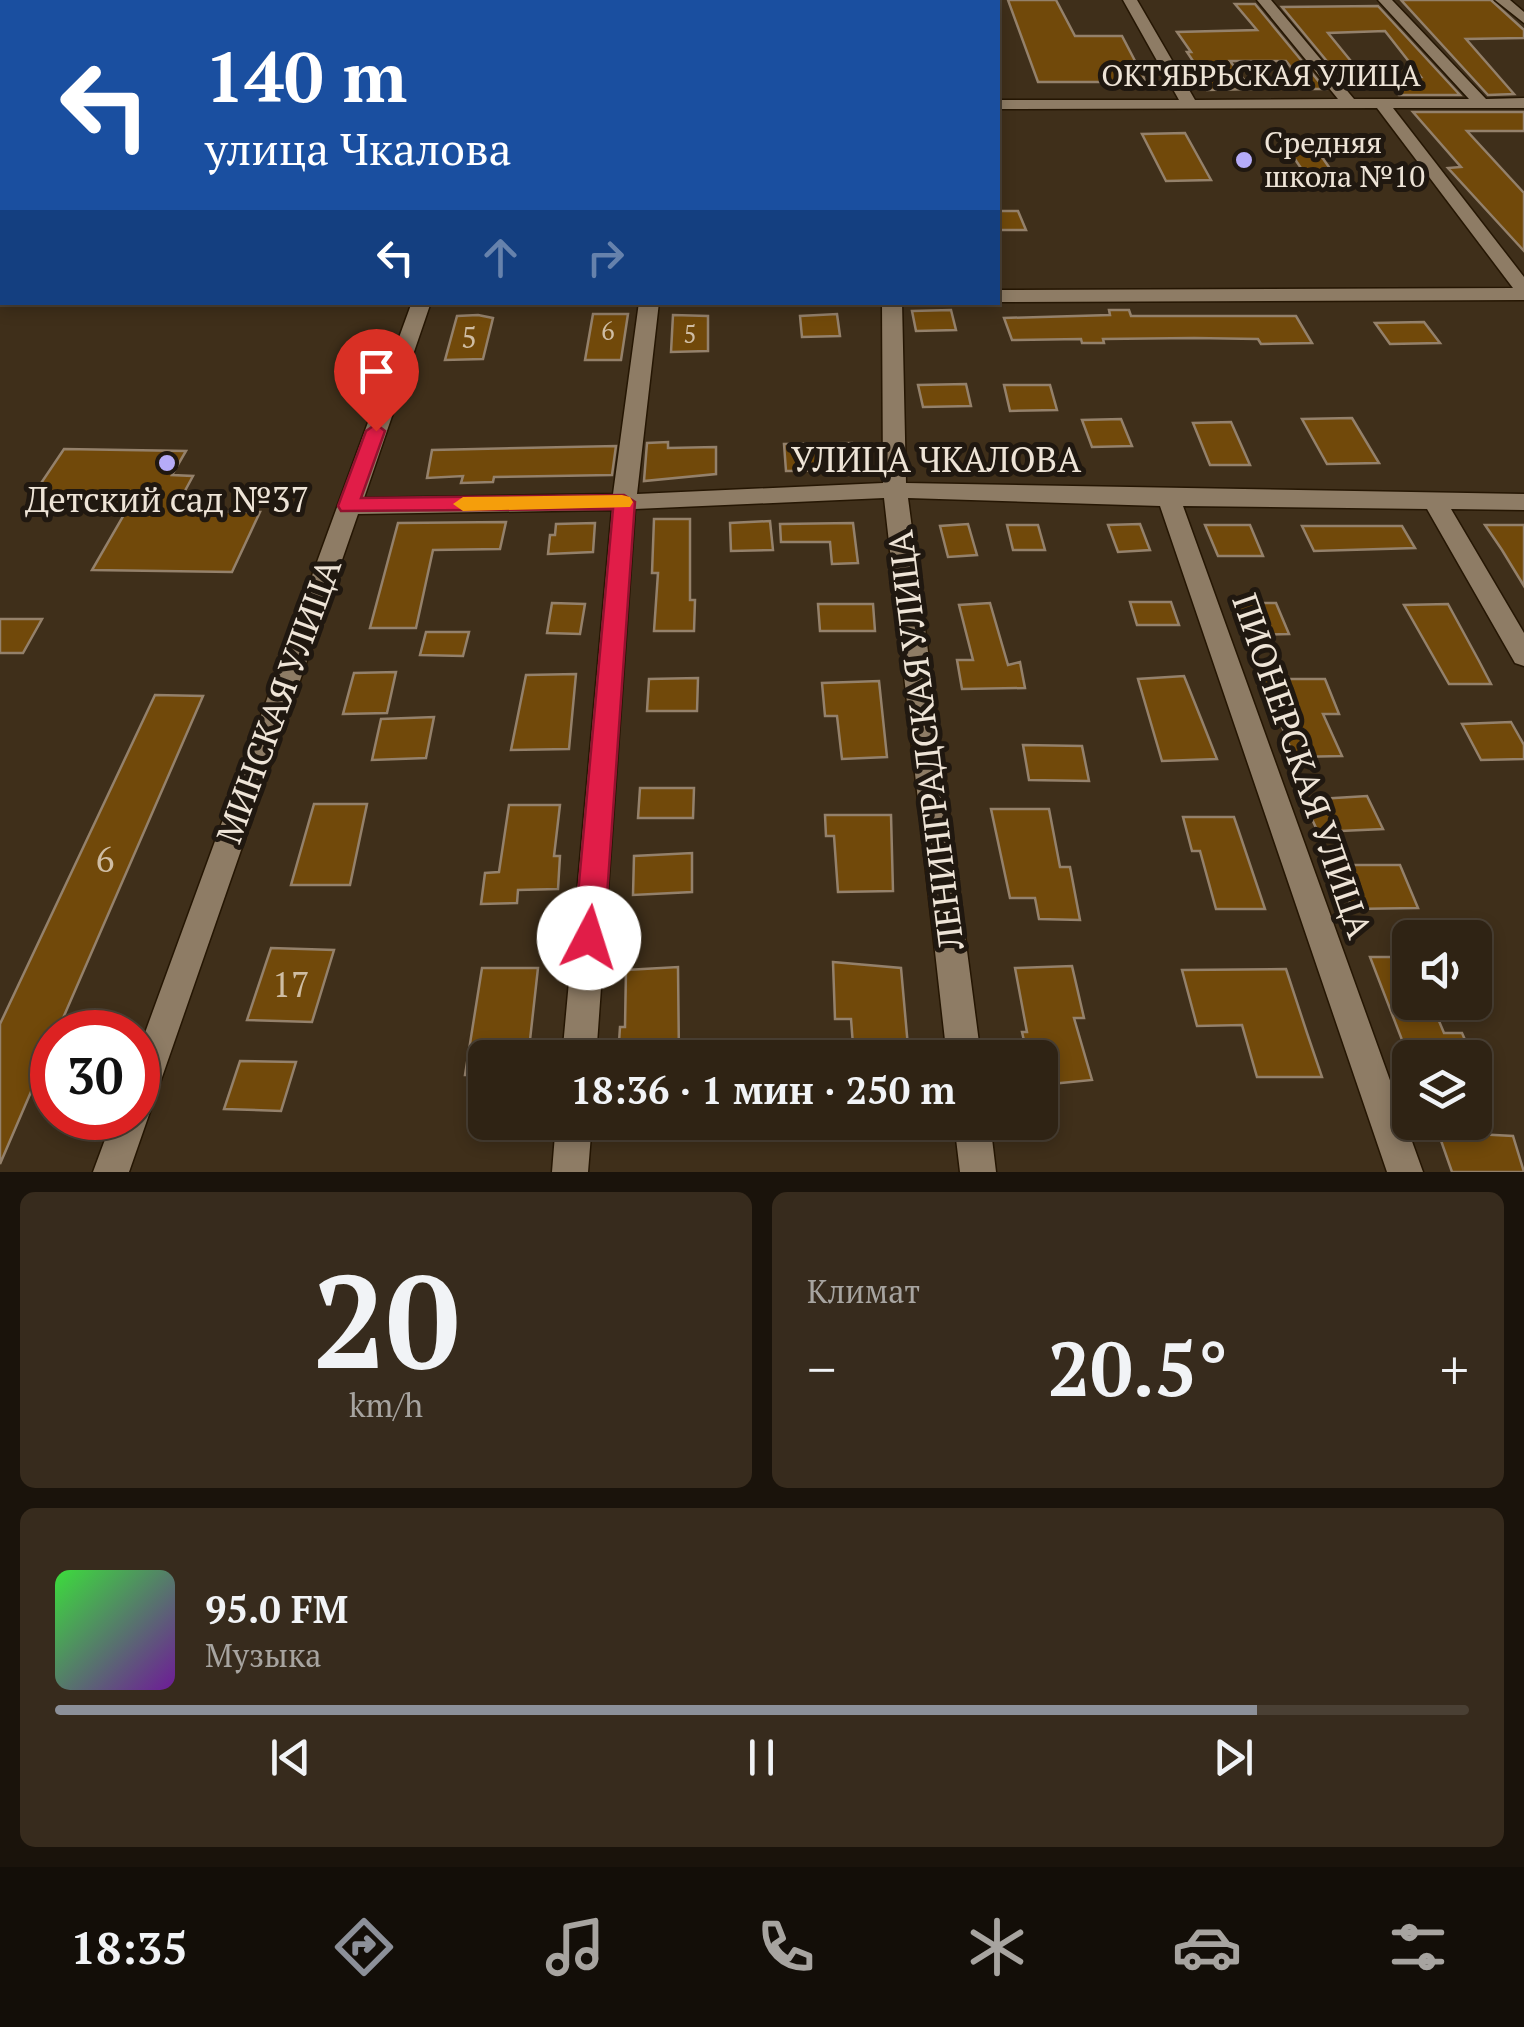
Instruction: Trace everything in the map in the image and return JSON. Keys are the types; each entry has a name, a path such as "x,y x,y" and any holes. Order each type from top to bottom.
{"street":[{"path":"1130,0 1189,103"},
{"path":"1264,0 1349,103"},
{"path":"1386,0 1480,102"},
{"path":"1502,0 1524,19"},
{"path":"1381,103 1524,292"},
{"name":"ОКТЯБРЬСКАЯ УЛИЦА","path":"1000,105 1524,104"},
{"path":"1000,296 1524,292"},
{"name":"МИНСКАЯ УЛИЦА","path":"160,1037 421,305"},
{"path":"581,1040 624,502 649,305"},
{"name":"ЛЕНИНГРАДСКАЯ УЛИЦА","path":"892,305 895,490 962,1040"},
{"name":"УЛИЦА ЧКАЛОВА","path":"348,506 624,502 895,490 1524,502"},
{"name":"ПИОНЕРСКАЯ УЛИЦА","path":"1168,498 1404,1172"},
{"path":"1434,500 1524,656"},
{"path":"112,1172 123,1140"},
{"path":"570,1172 573,1140"},
{"path":"974,1140 978,1172"}],"building":[{"path":"1008,0 1056,0 1075,36 1122,36 1146,82 1038,82"},
{"path":"1401,0 1491,0 1524,30 1524,38 1466,39 1514,94 1488,95"},
{"path":"1235,4 1255,4 1325,89 1308,89 1286,61 1230,61 1251,89 1207,90 1194,70 1199,70 1187,52 1191,52 1177,32 1257,30"},
{"path":"1378,6 1460,95 1399,95 1383,77 1421,77 1385,31 1328,33 1373,88 1350,89 1282,7"},
{"path":"1413,112 1524,112 1524,131 1467,131 1524,193 1524,251 1448,168 1461,167"},
{"path":"1185,133 1211,180 1166,181 1142,134"},
{"path":"1282,140 1310,140 1338,180 1309,180"},
{"path":"1000,211 1018,211 1026,230 1000,230"},
{"path":"951,310 956,330 916,331 912,311"},
{"path":"1109,310 1129,310 1131,316 1296,316 1312,343 1261,344 1258,339 1194,338 1103,339 1104,343 1082,343 1081,339 1012,340 1004,318 1110,315"},
{"path":"593,314 628,314 621,360 585,360"},
{"path":"837,314 840,336 802,337 800,316"},
{"path":"673,315 708,316 708,351 671,352"},
{"path":"457,316 493,318 483,359 445,360"},
{"path":"1424,322 1440,343 1390,344 1375,323"},
{"path":"966,384 971,406 923,407 918,385"},
{"path":"1004,385 1050,385 1057,410 1010,411"},
{"path":"1352,418 1379,463 1327,464 1302,419"},
{"path":"1121,419 1132,446 1092,447 1082,420"},
{"path":"1231,422 1250,465 1210,465 1193,423"},
{"path":"668,442 668,448 716,447 716,474 644,481 647,443"},
{"path":"852,443 855,470 786,471 784,444"},
{"path":"616,446 612,475 494,477 493,482 461,483 463,476 427,478 432,450"},
{"path":"64,449 186,451 172,475 193,476 174,511 260,512 232,572 92,570 129,506 27,504"},
{"path":"654,519 690,519 694,631 654,631 658,573 652,573"},
{"path":"770,521 773,550 731,551 730,523"},
{"path":"506,522 500,549 433,550 416,628 370,628 398,523"},
{"path":"595,523 593,552 548,554 556,524"},
{"path":"853,523 858,563 832,564 830,542 781,542 780,524"},
{"path":"968,524 977,555 948,557 940,526"},
{"path":"1140,524 1150,550 1118,552 1108,525"},
{"path":"1007,525 1038,525 1045,550 1013,550"},
{"path":"1205,525 1250,525 1263,556 1218,556"},
{"path":"1485,525 1524,525 1524,586 1502,550"},
{"path":"1302,526 1402,526 1415,548 1314,551"},
{"path":"1130,602 1171,602 1179,625 1137,625"},
{"path":"552,603 585,604 580,634 547,633"},
{"path":"990,603 1008,665 1020,662 1025,688 962,689 957,660 973,660 959,605"},
{"path":"1232,603 1276,603 1289,634 1245,635"},
{"path":"818,604 873,604 875,631 820,631"},
{"path":"1448,604 1491,684 1449,684 1404,605"},
{"path":"0,619 42,619 23,653 0,653"},
{"path":"426,632 469,632 463,656 420,655"},
{"path":"396,672 387,713 343,714 354,673"},
{"path":"576,674 569,749 511,750 526,675"},
{"path":"1184,676 1217,759 1162,761 1138,679"},
{"path":"698,678 697,711 647,711 649,679"},
{"path":"1263,679 1325,679 1339,714 1323,714 1342,756 1294,757"},
{"path":"879,681 887,757 842,759 837,716 825,716 822,683"},
{"path":"155,695 203,696 67,1010 30,1010 30,1094 0,1164 0,1024"},
{"path":"434,717 426,758 372,760 381,719"},
{"path":"1511,722 1524,745 1524,759 1481,760 1462,724"},
{"path":"1023,745 1082,746 1089,781 1029,780"},
{"path":"640,788 694,788 693,818 638,818"},
{"path":"1367,796 1383,829 1318,832 1303,800"},
{"path":"314,804 367,804 350,885 291,885"},
{"path":"509,805 560,805 554,856 560,856 558,889 518,890 517,903 481,904 485,873 499,872"},
{"path":"991,809 1049,809 1060,867 1070,867 1080,920 1039,919 1035,898 1010,898"},
{"path":"825,815 891,815 893,891 838,892 834,836 826,836"},
{"path":"1183,817 1234,817 1265,909 1216,909 1200,851 1192,851"},
{"path":"692,853 692,892 633,895 634,856"},
{"path":"1336,865 1400,865 1418,908 1352,909"},
{"path":"271,948 334,950 312,1022 247,1020"},
{"path":"1370,957 1392,957 1392,1014"},
{"path":"833,962 901,968 907,1040 853,1040 851,1019 835,1019"},
{"path":"1072,966 1084,1018 1074,1018 1092,1080 1058,1083 1058,1040 1024,1040 1022,1032 1027,1032 1015,968"},
{"path":"678,967 679,1040 619,1040 620,1027 625,1027 626,970"},
{"path":"482,968 538,968 530,1040 471,1040"},
{"path":"1286,969 1322,1077 1257,1077 1242,1025 1197,1026 1182,970"},
{"path":"1394,1020 1439,1020 1444,1033 1462,1033 1465,1040 1402,1040"},
{"path":"240,1061 296,1062 281,1111 224,1109"},
{"path":"1492,1135 1513,1136 1524,1172 1452,1172 1441,1140 1492,1140"}],"slow traffic":[{"path":"463,504 622,502"}],"place":[{"name":"Средняя школа №10","path":"1244,160"},
{"name":"Детский сад №37","path":"167,463"}],"route":[{"path":"376,431 348,506 624,502 589,938"}]}
